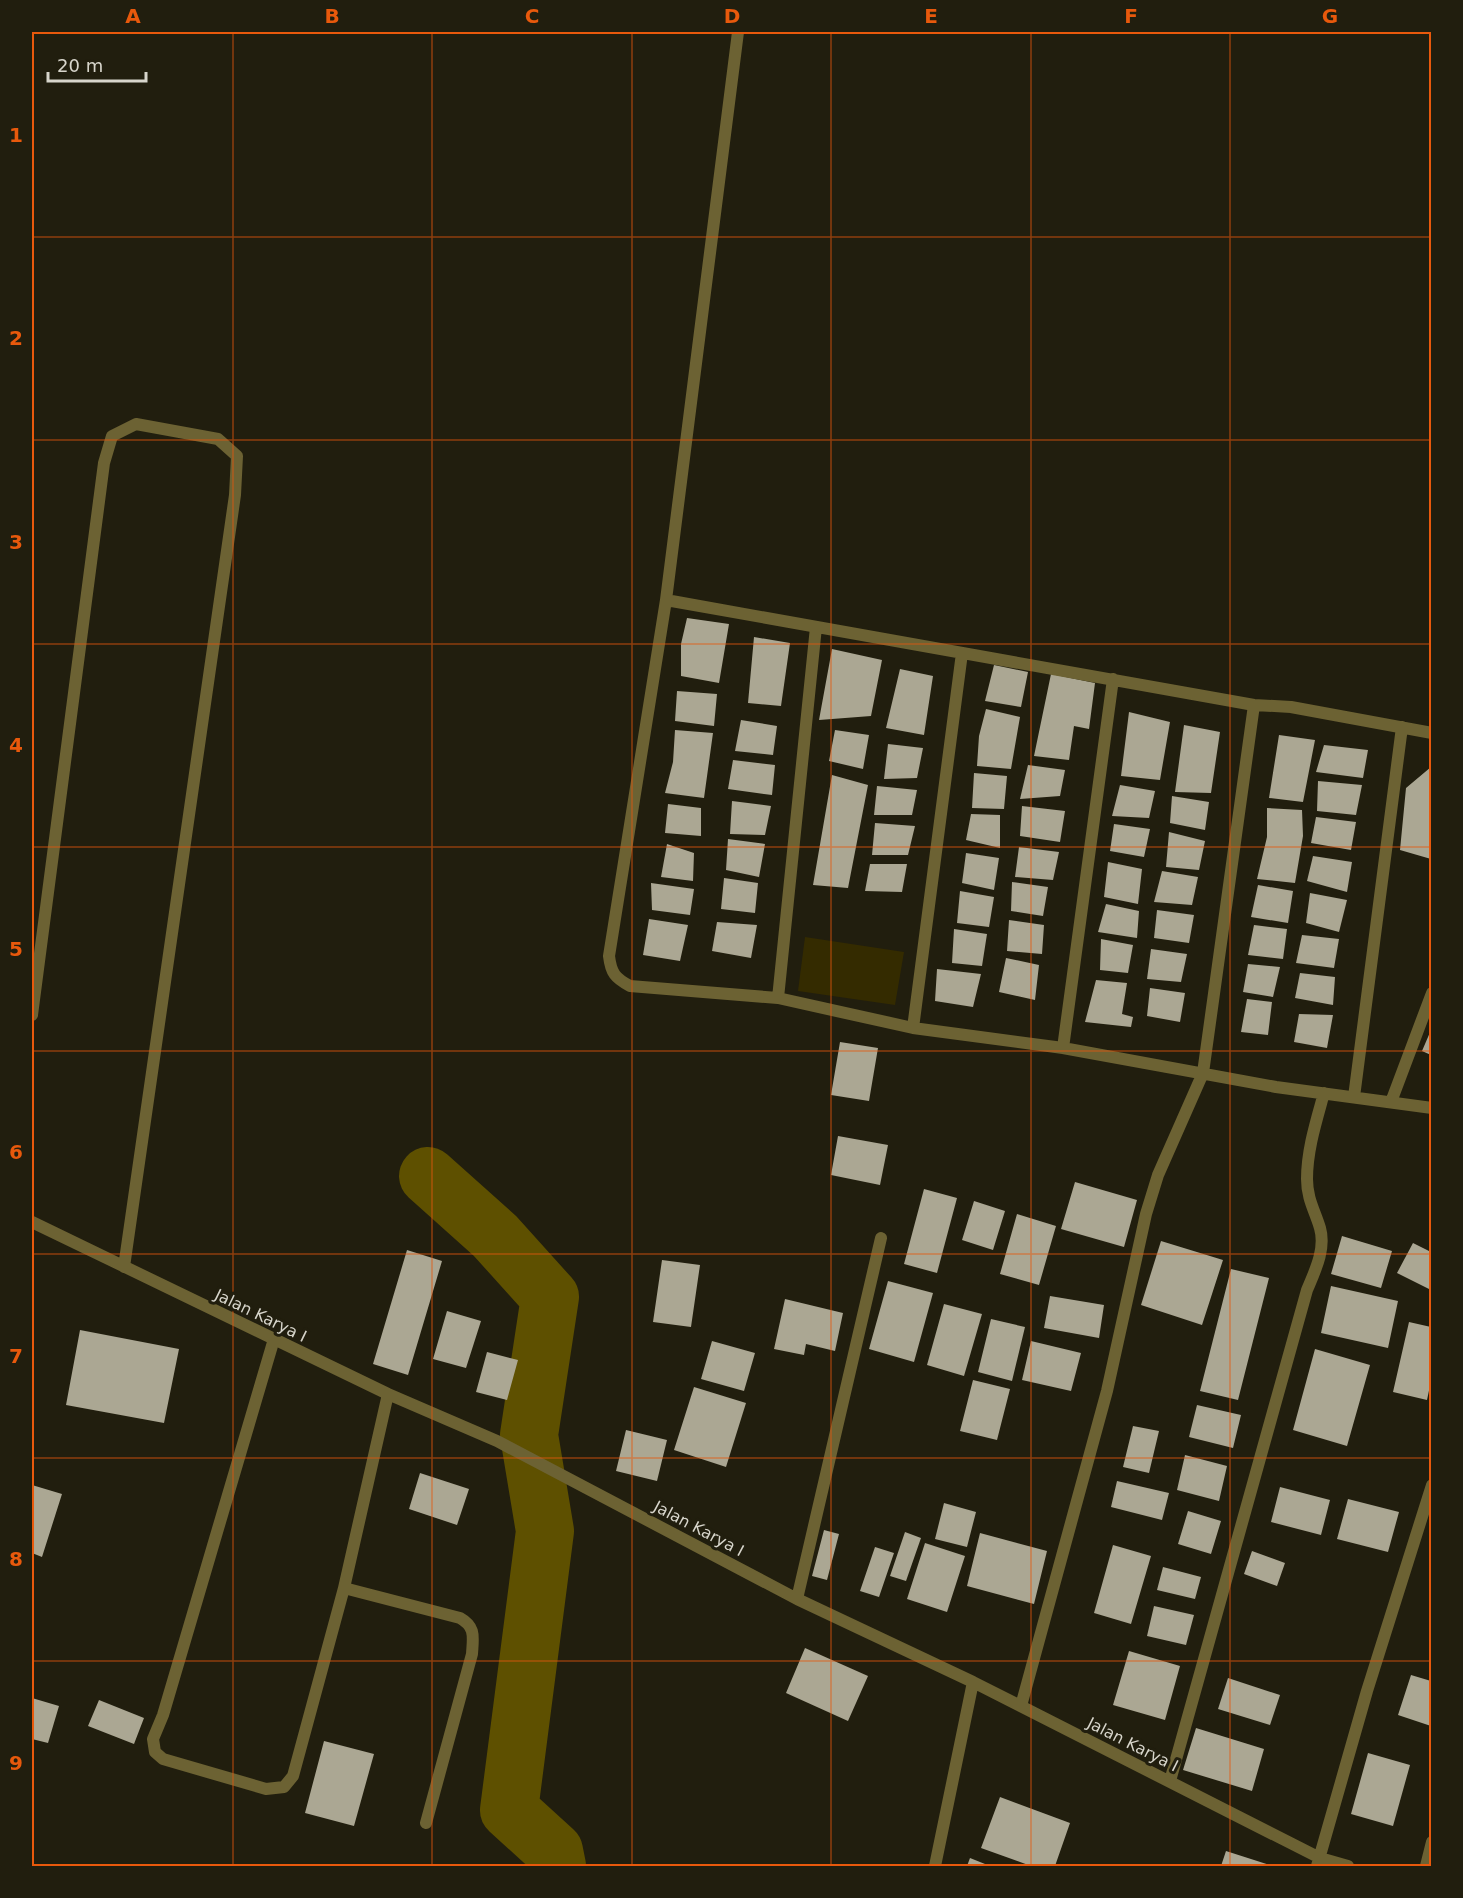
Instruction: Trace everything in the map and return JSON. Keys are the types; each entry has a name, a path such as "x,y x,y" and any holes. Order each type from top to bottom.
{"street":[{"path":"738,32 666,600 609,956 611,970 617,979 630,986 778,998 913,1028 1063,1048 1324,1093 1431,1108"},
{"path":"32,1015 104,463 112,436 136,424 218,438 237,456 235,495 124,1267"},
{"path":"666,600 1254,705 1291,707 1431,733"},
{"path":"778,998 816,627"},
{"path":"913,1028 962,652"},
{"path":"1063,1048 1113,679"},
{"path":"1021,1706 1107,1391 1146,1214 1158,1175 1203,1073 1254,705"},
{"path":"1354,1097 1402,728"},
{"path":"1391,1102 1431,993"},
{"path":"1170,1780 1304,1302 1320,1258 1320,1229 1311,1210 1307,1180 1309,1146 1324,1093"},
{"name":"Jalan Karya I","path":"32,1222 388,1394 497,1441 797,1599 973,1682 1170,1780 1318,1862 1348,1866"},
{"path":"797,1599 881,1238"},
{"path":"274,1339 163,1714 153,1739 155,1752 163,1759 266,1789 284,1787 293,1776 344,1588 388,1394"},
{"path":"1318,1862 1367,1691 1431,1485"},
{"path":"344,1588 460,1618 470,1623 474,1632 472,1654 426,1823"},
{"path":"935,1866 973,1682"},
{"path":"1426,1866 1431,1842"}],"shaded area":[{"path":"805,937 904,952 895,1005 798,991"}],"building":[{"path":"687,618 729,624 719,683 681,676 681,644"},
{"path":"754,637 790,643 781,706 748,703"},
{"path":"832,649 882,660 871,716 819,720"},
{"path":"994,665 1028,672 1021,707 985,701"},
{"path":"900,669 933,676 924,735 886,728"},
{"path":"1051,674 1095,683 1089,729 1074,726 1069,760 1034,756"},
{"path":"677,691 717,694 714,726 675,721"},
{"path":"986,709 1020,717 1011,769 977,766 979,736"},
{"path":"1129,712 1170,722 1160,780 1121,776"},
{"path":"741,720 777,726 773,755 735,751"},
{"path":"1184,725 1220,732 1211,793 1175,792"},
{"path":"675,730 713,733 704,798 665,793 673,762"},
{"path":"835,730 869,735 863,769 829,761"},
{"path":"1279,735 1315,740 1303,802 1269,798"},
{"path":"888,744 923,748 917,778 884,779"},
{"path":"1324,745 1368,750 1363,778 1316,772"},
{"path":"733,760 775,765 772,795 728,789"},
{"path":"1028,765 1065,770 1060,796 1020,799"},
{"path":"1431,767 1431,859 1400,850 1406,788"},
{"path":"974,773 1007,776 1004,809 972,808"},
{"path":"832,775 868,785 848,888 813,885"},
{"path":"1318,781 1362,785 1356,815 1317,811"},
{"path":"1120,785 1155,791 1149,818 1112,816"},
{"path":"877,786 917,790 912,815 874,815"},
{"path":"1172,796 1209,802 1205,830 1170,823"},
{"path":"732,801 771,806 765,835 730,834"},
{"path":"668,804 701,808 701,836 665,833"},
{"path":"1022,806 1065,811 1060,842 1020,836"},
{"path":"1267,808 1302,810 1303,836 1295,883 1257,879 1267,837"},
{"path":"971,814 1000,815 1000,848 966,840"},
{"path":"1316,817 1356,822 1351,850 1311,843"},
{"path":"875,823 915,826 908,855 872,855"},
{"path":"1114,824 1150,829 1144,857 1110,851"},
{"path":"1169,832 1205,841 1199,870 1166,867"},
{"path":"728,839 765,844 759,877 726,870"},
{"path":"667,844 694,853 693,881 661,877"},
{"path":"1019,847 1059,852 1053,880 1015,877"},
{"path":"966,853 999,858 994,890 962,883"},
{"path":"1313,856 1352,862 1347,892 1307,881"},
{"path":"1108,862 1142,869 1138,904 1104,897"},
{"path":"870,864 907,864 902,892 865,891"},
{"path":"1162,871 1198,877 1192,905 1154,902"},
{"path":"724,878 758,883 755,913 721,909"},
{"path":"1012,882 1048,887 1043,916 1011,911"},
{"path":"651,883 694,889 690,915 652,910"},
{"path":"1258,885 1293,891 1288,923 1251,917"},
{"path":"960,891 994,897 989,927 957,923"},
{"path":"1310,893 1347,900 1339,932 1306,923"},
{"path":"1106,904 1139,911 1137,938 1098,932"},
{"path":"1157,910 1194,915 1189,943 1154,938"},
{"path":"649,919 688,925 680,961 643,955"},
{"path":"1009,920 1044,925 1042,954 1007,951"},
{"path":"717,922 757,925 751,958 712,951"},
{"path":"1254,925 1287,929 1283,959 1248,955"},
{"path":"954,929 987,934 982,966 952,963"},
{"path":"1302,935 1339,939 1334,968 1296,963"},
{"path":"1101,939 1133,945 1128,973 1100,970"},
{"path":"1151,949 1187,954 1181,982 1147,979"},
{"path":"1006,958 1039,965 1035,1000 999,992"},
{"path":"1248,964 1280,967 1273,997 1243,992"},
{"path":"937,969 981,974 973,1007 935,1001"},
{"path":"1300,973 1335,977 1333,1005 1295,998"},
{"path":"1096,980 1127,983 1122,1014 1133,1017 1131,1027 1085,1022"},
{"path":"1150,988 1185,993 1180,1022 1147,1016"},
{"path":"1247,999 1272,1002 1268,1035 1241,1032"},
{"path":"1299,1014 1333,1015 1327,1048 1294,1042"},
{"path":"1431,1030 1431,1055 1422,1051"},
{"path":"840,1042 878,1048 869,1101 831,1095"},
{"path":"838,1136 888,1145 880,1185 831,1175"},
{"path":"1075,1182 1137,1200 1124,1247 1061,1229"},
{"path":"924,1189 957,1198 937,1273 904,1264"},
{"path":"974,1201 1005,1211 993,1250 962,1240"},
{"path":"1017,1214 1056,1226 1039,1285 1000,1274"},
{"path":"1342,1236 1392,1251 1381,1288 1331,1274"},
{"path":"1161,1241 1223,1260 1202,1325 1141,1305"},
{"path":"1413,1243 1431,1252 1431,1290 1397,1273"},
{"path":"407,1250 442,1261 408,1375 373,1364"},
{"path":"662,1260 700,1265 691,1327 653,1322"},
{"path":"1231,1269 1269,1278 1238,1400 1200,1391"},
{"path":"888,1281 933,1293 914,1362 869,1349"},
{"path":"1331,1286 1398,1301 1388,1348 1321,1333"},
{"path":"1050,1296 1104,1305 1099,1338 1044,1328"},
{"path":"785,1299 843,1313 835,1351 806,1344 804,1355 774,1349"},
{"path":"944,1304 982,1314 964,1376 927,1365"},
{"path":"447,1311 481,1321 466,1368 433,1359"},
{"path":"991,1319 1025,1327 1012,1381 978,1372"},
{"path":"1409,1322 1431,1327 1431,1381 1427,1400 1393,1392"},
{"path":"80,1330 179,1349 164,1423 66,1405"},
{"path":"712,1341 755,1353 744,1391 701,1379"},
{"path":"1031,1341 1081,1353 1071,1391 1022,1380"},
{"path":"1315,1349 1370,1365 1347,1446 1293,1430"},
{"path":"487,1352 518,1360 507,1400 476,1392"},
{"path":"973,1380 1010,1389 997,1440 960,1431"},
{"path":"694,1387 746,1403 726,1467 674,1450"},
{"path":"1197,1405 1241,1415 1233,1448 1189,1437"},
{"path":"1133,1426 1159,1431 1149,1473 1123,1467"},
{"path":"626,1430 667,1440 657,1481 616,1471"},
{"path":"1185,1455 1227,1466 1219,1501 1177,1490"},
{"path":"420,1473 469,1489 457,1525 409,1509"},
{"path":"1117,1481 1169,1493 1162,1520 1111,1507"},
{"path":"32,1485 62,1494 42,1557 32,1553"},
{"path":"1280,1487 1330,1500 1321,1535 1271,1522"},
{"path":"1348,1499 1399,1512 1388,1552 1337,1539"},
{"path":"944,1503 976,1512 967,1547 935,1539"},
{"path":"1188,1511 1221,1521 1211,1554 1178,1544"},
{"path":"824,1530 839,1534 827,1580 812,1576"},
{"path":"905,1532 921,1538 906,1581 890,1576"},
{"path":"980,1533 1047,1551 1034,1604 967,1586"},
{"path":"925,1543 965,1556 947,1612 907,1599"},
{"path":"1113,1545 1151,1556 1131,1624 1094,1613"},
{"path":"875,1547 894,1553 879,1597 860,1591"},
{"path":"1252,1551 1285,1563 1277,1586 1244,1574"},
{"path":"1163,1567 1201,1577 1195,1599 1157,1590"},
{"path":"1154,1606 1194,1615 1186,1645 1147,1636"},
{"path":"805,1648 868,1676 848,1721 786,1693"},
{"path":"1129,1651 1180,1666 1165,1720 1113,1705"},
{"path":"1411,1675 1431,1681 1431,1726 1398,1715"},
{"path":"1228,1678 1280,1695 1270,1725 1218,1709"},
{"path":"32,1698 59,1706 48,1743 32,1739"},
{"path":"99,1700 144,1718 134,1744 88,1726"},
{"path":"1196,1728 1264,1749 1252,1791 1183,1770"},
{"path":"324,1741 374,1754 354,1826 305,1813"},
{"path":"1368,1753 1410,1765 1393,1826 1351,1814"},
{"path":"1000,1797 1070,1823 1055,1866 1031,1866 981,1848"},
{"path":"1226,1851 1273,1866 1221,1866"},
{"path":"970,1858 990,1866 967,1866"}],"waterway":[{"path":"428,1176 495,1236 550,1297 529,1435 545,1531 509,1810 554,1851 557,1866"}]}
